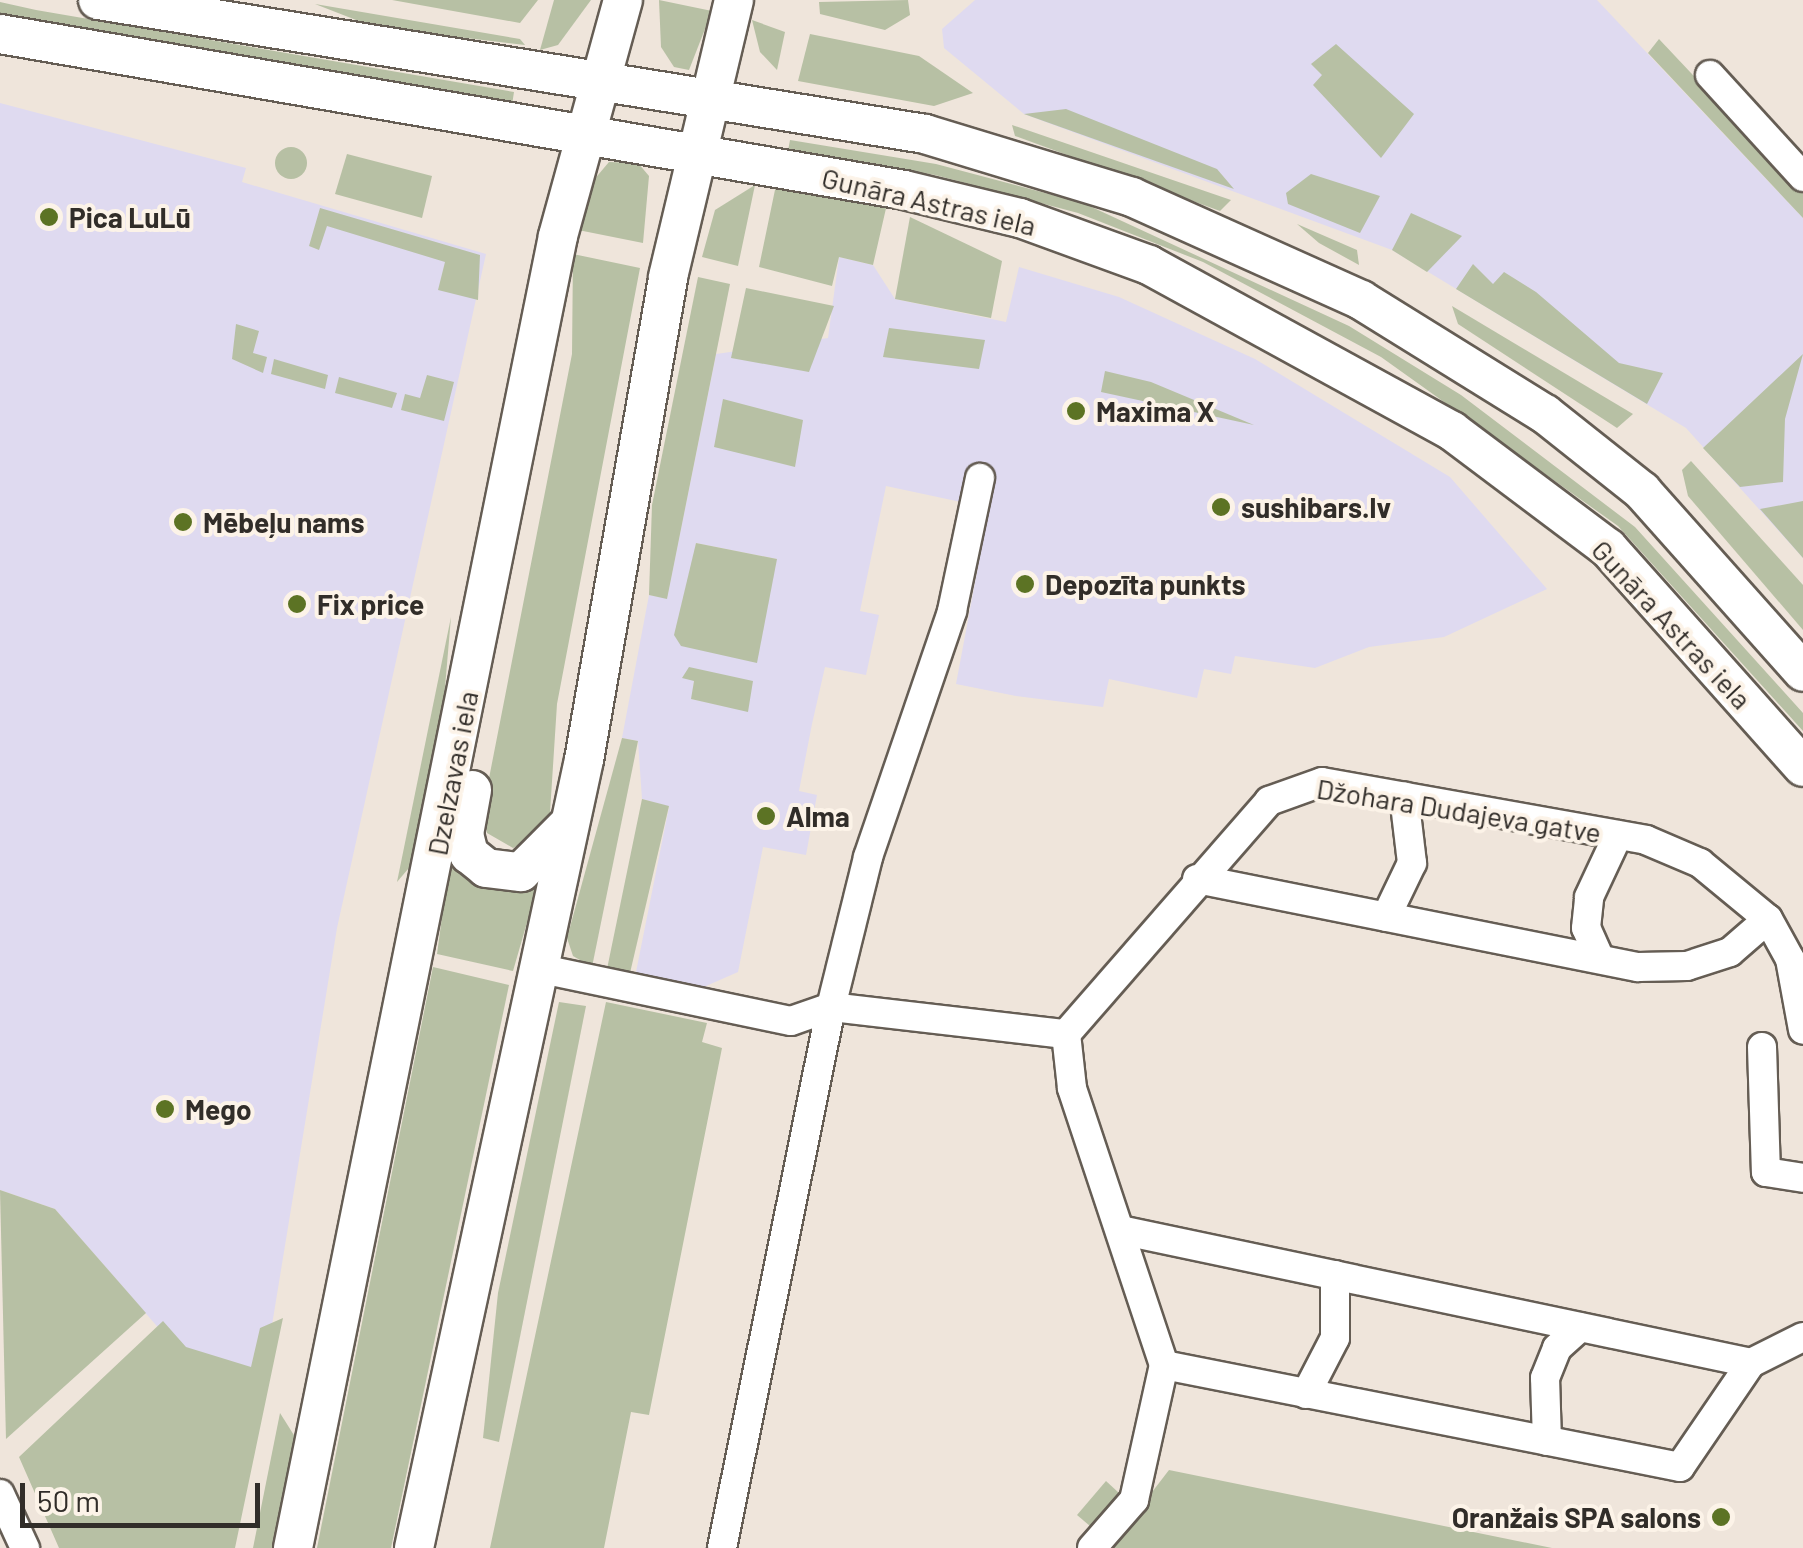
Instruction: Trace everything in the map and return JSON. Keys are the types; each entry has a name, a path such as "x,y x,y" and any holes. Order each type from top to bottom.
{"main road":[{"name":"Gunāra Astras iela","path":"98,0 924,134 1038,166 1221,234 1362,300 1545,414 1642,491 1803,672"},
{"name":"Dzelzavas iela","path":"292,1548 580,139 622,0"},
{"path":"414,1548 572,818 696,156 734,0"},
{"name":"Gunāra Astras iela","path":"0,34 580,139 696,156 1020,218 1149,265 1312,346 1452,431 1608,548 1803,767"},
{"path":"538,343 553,383 470,804 468,854 503,873 521,872 541,862 572,818"}],"street":[{"path":"1710,76 1803,177"},
{"path":"722,1548 831,1007 868,857 952,611 980,478"},
{"name":"Džohara Dudajeva gatve","path":"1066,1034 1196,879 1289,788 1322,782 1618,835 1700,863 1768,919 1790,959 1803,1030"},
{"path":"1386,917 1412,863 1404,796"},
{"path":"1600,959 1586,928 1589,897 1618,835"},
{"path":"1196,879 1600,959 1688,966 1730,952 1768,919"},
{"path":"538,968 792,1021 831,1007 1066,1034 1072,1088 1164,1365 1134,1500 1092,1548"},
{"path":"1762,1047 1766,1172 1803,1178"},
{"path":"1120,1230 1751,1362"},
{"path":"1306,1394 1335,1338 1334,1275"},
{"path":"1546,1441 1546,1378 1557,1348 1580,1327"},
{"path":"1164,1365 1680,1467 1751,1362 1803,1336"},
{"path":"0,1494 25,1548"}],"shaded area":[{"path":"975,0 1597,0 1803,218 1803,558 1686,428 1392,250 1024,114 944,48 942,29"},
{"path":"0,103 246,168 242,182 486,254 337,928 263,1380 182,1355 55,1209 0,1190"},
{"path":"839,257 873,265 895,299 1006,322 1019,267 1119,297 1255,359 1450,477 1547,589 1444,637 1369,647 1315,668 1235,656 1231,674 1204,669 1197,698 1109,679 1103,707 1016,696 956,684 989,508 886,486 860,611 879,615 866,675 825,667 812,724 799,791 817,795 806,855 763,847 738,972 681,997 633,987 669,807 642,799 638,741 622,738 649,595 667,598 716,354 828,338","holes":["696,543 777,559 681,645 682,641","694,680 747,711 692,699"]}],"green space":[{"path":"392,0 538,0 520,23"},
{"path":"554,0 591,0 558,45 540,50"},
{"path":"659,0 712,11 689,70 674,67 661,47"},
{"path":"908,0 910,15 885,30 820,14 819,2"},
{"path":"0,2 514,92 512,105 0,13"},
{"path":"315,4 520,39 525,45 374,27"},
{"path":"752,20 785,32 777,70 760,52"},
{"path":"810,34 919,56 973,93 934,106 798,81"},
{"path":"1659,39 1803,192 1803,218 1648,53"},
{"path":"1336,44 1414,114 1381,158 1313,85 1322,75 1311,64"},
{"path":"1066,109 1217,169 1234,189 1024,114"},
{"path":"1012,125 1231,200 1220,211 1015,136"},
{"path":"790,140 936,164 1083,203 1349,326 1461,395 1635,527 1803,713 1803,731 1618,526 1381,357 1203,262 1078,213 935,175 788,151"},
{"path":"291,147 302,152 307,163 302,174 291,179 280,174 275,163 280,152"},
{"path":"347,154 432,176 422,218 335,194"},
{"path":"609,162 638,163 649,176 643,243 578,230 587,188"},
{"path":"1311,174 1380,196 1360,233 1288,204 1286,193"},
{"path":"755,185 738,266 702,257 715,210"},
{"path":"776,185 887,204 873,265 839,257 832,286 759,267"},
{"path":"320,208 480,255 478,300 438,290 445,262 327,226 319,250 309,246"},
{"path":"1411,213 1462,236 1427,272 1392,250"},
{"path":"910,217 1002,261 991,318 895,299"},
{"path":"1297,224 1357,250 1359,265 1319,243"},
{"path":"573,254 640,268 557,704 549,828 513,848 487,833 483,809 572,354"},
{"path":"1473,264 1493,284 1504,272 1536,292 1619,363 1663,373 1647,404 1456,289"},
{"path":"698,277 730,284 667,599 649,595 652,505"},
{"path":"746,288 834,306 809,372 731,358"},
{"path":"1452,306 1633,414 1617,428 1458,324"},
{"path":"236,324 259,331 253,353 267,357 263,373 232,359"},
{"path":"889,328 985,340 979,369 883,357"},
{"path":"1803,354 1785,419 1783,482 1740,487 1703,448"},
{"path":"274,359 328,375 325,389 271,374"},
{"path":"1105,371 1151,382 1254,425 1101,392"},
{"path":"427,375 454,382 444,421 401,410 405,394 420,398"},
{"path":"339,377 397,393 392,408 335,393"},
{"path":"723,399 803,420 795,467 714,447"},
{"path":"1691,461 1803,585 1803,630 1688,496 1682,470"},
{"path":"1803,501 1803,558 1760,509"},
{"path":"696,543 777,559 757,663 681,646 674,635"},
{"path":"451,617 440,746 414,862 397,882"},
{"path":"689,667 753,681 748,712 691,699 694,681 682,678"},
{"path":"622,738 638,741 592,967 573,956 567,938"},
{"path":"642,799 669,806 630,973 607,969"},
{"path":"450,858 517,889 537,888 513,971 437,954"},
{"path":"433,967 509,985 391,1548 317,1548"},
{"path":"559,1002 586,1006 499,1442 483,1438 498,1293"},
{"path":"606,1002 707,1023 702,1042 722,1048 649,1415 631,1412 604,1548 490,1548"},
{"path":"0,1190 55,1209 146,1313 6,1439"},
{"path":"283,1318 235,1548 59,1548 19,1457 163,1321 186,1347 251,1367 260,1328"},
{"path":"280,1413 297,1440 274,1548 253,1548"},
{"path":"1169,1470 1552,1548 1109,1548"},
{"path":"1106,1481 1119,1493 1090,1526 1077,1515"}],"place":[{"name":"Pica LuLū","path":"49,217"},
{"name":"Maxima X","path":"1076,411"},
{"name":"sushibars.lv","path":"1221,507"},
{"name":"Mēbeļu nams","path":"183,522"},
{"name":"Depozīta punkts","path":"1025,584"},
{"name":"Fix price","path":"297,604"},
{"name":"Alma","path":"766,816"},
{"name":"Mego","path":"165,1109"},
{"name":"Oranžais SPA salons","path":"1721,1517"}]}
